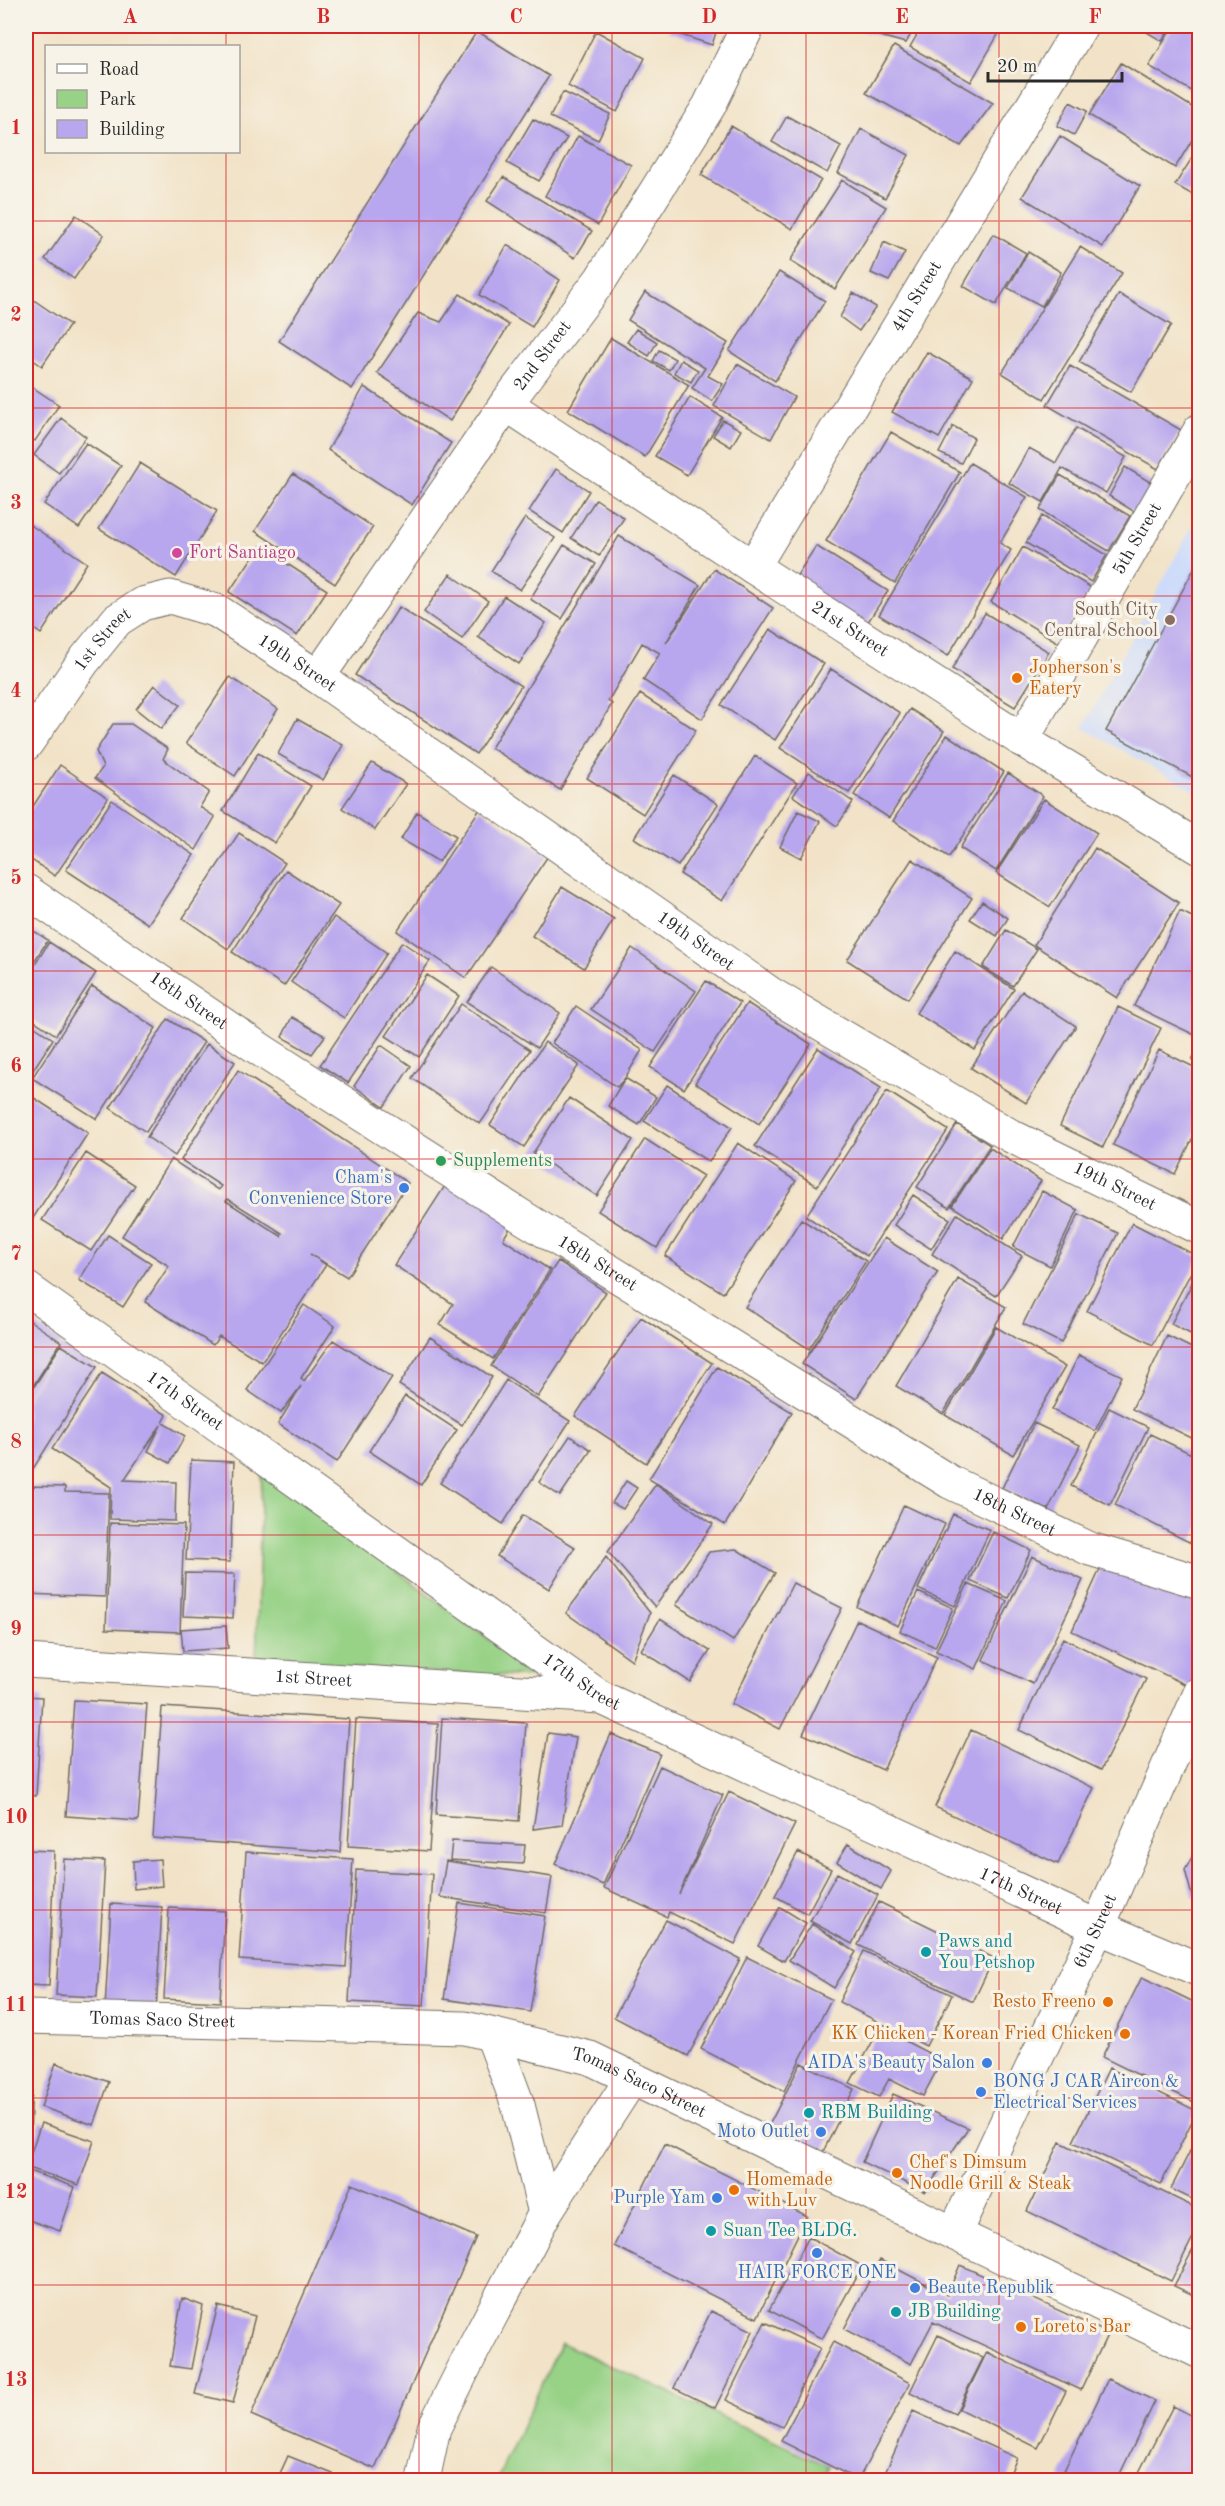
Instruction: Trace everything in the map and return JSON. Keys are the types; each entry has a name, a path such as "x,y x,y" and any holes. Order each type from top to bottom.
{"street":[{"name":"2nd Street","path":"318,677 506,404 601,279 710,106 748,26"},
{"name":"4th Street","path":"753,567 1081,26"},
{"name":"21st Street","path":"506,404 753,567 1022,740 1200,848"},
{"name":"5th Street","path":"1022,740 1200,430"},
{"name":"1st Street","path":"26,744 83,662 117,620 142,604 170,597 216,611"},
{"name":"19th Street","path":"216,611 318,677 771,994 1011,1136 1200,1228"},
{"name":"18th Street","path":"26,891 264,1052 524,1218 950,1482 1090,1549 1200,1582"},
{"name":"17th Street","path":"26,1288 600,1697 1098,1927 1200,1970"},
{"name":"1st Street","path":"26,1661 600,1697"},
{"name":"6th Street","path":"955,2232 1098,1927 1200,1693"},
{"name":"Tomas Saco Street","path":"26,2017 465,2028 590,2058 1200,2352"},
{"path":"492,2035 518,2105 545,2213"},
{"path":"423,2481 434,2428 545,2213 632,2078"}],"shaded area":[{"name":"South City Central School","path":"1199,513 1199,793 1083,728"}],"green space":[{"path":"262,1469 538,1677 256,1664"},
{"path":"561,2343 828,2466 821,2480 497,2480"}],"building":[{"path":"671,26 718,26 712,45 669,31"},
{"path":"842,26 915,26 906,43"},
{"path":"922,26 1003,26 971,82 910,47"},
{"path":"1148,26 1171,26 1162,41 1145,31"},
{"path":"1173,26 1200,26 1200,96 1149,66"},
{"path":"477,31 549,76 352,389 279,341"},
{"path":"596,31 645,58 617,112 568,86"},
{"path":"894,46 993,103 961,146 866,93"},
{"path":"1121,63 1200,112 1200,127 1175,168 1089,115"},
{"path":"563,92 610,114 598,140 550,117"},
{"path":"1070,102 1087,111 1074,135 1057,126"},
{"path":"787,116 841,146 827,173 772,142"},
{"path":"533,119 567,138 539,181 507,163"},
{"path":"731,126 821,180 792,229 701,175"},
{"path":"861,129 909,155 885,198 838,173"},
{"path":"578,136 631,165 598,225 545,196"},
{"path":"1060,136 1140,186 1103,247 1022,197"},
{"path":"1200,145 1200,199 1175,185"},
{"path":"503,177 592,231 575,258 487,201"},
{"path":"842,180 886,207 835,289 790,261"},
{"path":"76,215 104,235 74,279 45,259"},
{"path":"993,234 1026,253 996,305 963,286"},
{"path":"884,242 905,252 889,281 871,273"},
{"path":"507,245 560,280 532,327 479,295"},
{"path":"1080,247 1122,273 1044,399 1002,373"},
{"path":"1028,252 1061,272 1042,306 1008,288"},
{"path":"779,272 825,301 775,381 729,351"},
{"path":"645,292 728,343 708,376 723,384 712,401 692,388 705,368 628,320"},
{"path":"853,293 876,307 859,331 840,317"},
{"path":"460,294 509,325 450,421 377,373 418,313 441,322"},
{"path":"1119,294 1171,325 1131,392 1079,362"},
{"path":"28,296 70,325 42,366 26,355 26,300"},
{"path":"636,329 657,342 649,356 627,342"},
{"path":"611,338 689,385 645,457 568,410"},
{"path":"659,350 675,359 669,370 653,361"},
{"path":"927,352 973,378 939,438 892,412"},
{"path":"681,360 698,370 691,382 674,373"},
{"path":"737,364 794,397 771,439 714,406"},
{"path":"1070,366 1181,430 1158,469 1047,405"},
{"path":"26,383 59,405 35,441 26,435"},
{"path":"364,387 451,443 412,505 328,450"},
{"path":"690,397 722,417 687,475 655,456"},
{"path":"61,418 86,437 59,473 34,455"},
{"path":"723,420 741,430 731,447 713,436"},
{"path":"953,426 974,438 961,463 939,453"},
{"path":"1076,428 1126,457 1106,493 1062,468 1043,502 1009,483 1029,448 1056,463"},
{"path":"891,432 960,472 895,583 826,541"},
{"path":"86,443 121,466 79,528 44,504"},
{"path":"140,463 217,511 176,577 99,529"},
{"path":"970,463 1027,497 1000,543 1011,550 948,656 879,615"},
{"path":"1125,467 1155,485 1138,514 1109,496"},
{"path":"556,469 589,491 563,533 529,511"},
{"path":"293,474 373,527 335,584 255,531"},
{"path":"1060,475 1130,516 1109,551 1040,510"},
{"path":"596,499 624,518 599,556 571,538"},
{"path":"1042,516 1107,555 1091,582 1026,543"},
{"path":"525,518 555,538 520,590 491,571"},
{"path":"29,524 87,563 41,634 26,623 26,527"},
{"path":"619,536 700,585 666,643 714,569 773,608 702,719 643,680 660,653 642,643 608,701 612,704 560,790 491,748"},
{"path":"564,545 596,564 562,619 530,599"},
{"path":"260,546 327,590 297,636 229,592"},
{"path":"816,546 888,591 864,628 792,583"},
{"path":"1023,547 1092,588 1059,643 991,602"},
{"name":"South City Central School","path":"1200,558 1200,781 1106,731"},
{"path":"450,574 488,601 462,639 424,612"},
{"path":"504,596 546,623 519,664 478,637"},
{"path":"399,607 521,686 476,754 355,675"},
{"path":"985,613 1049,652 1015,707 952,669"},
{"path":"770,629 824,664 775,740 721,705"},
{"path":"831,669 900,713 849,793 780,748"},
{"path":"230,677 278,709 235,776 186,743"},
{"path":"154,685 180,705 161,729 136,709"},
{"path":"640,694 696,730 643,814 587,778"},
{"path":"910,709 944,731 889,818 854,795"},
{"path":"297,719 343,745 323,780 278,754"},
{"path":"113,724 131,724 168,749 163,759 209,792 200,807 215,817 196,850 95,778 103,767 96,751"},
{"path":"947,735 1004,772 949,857 893,821"},
{"path":"258,753 311,786 275,843 223,811"},
{"path":"755,756 797,783 722,901 680,874"},
{"path":"372,763 406,784 375,830 342,808"},
{"path":"60,765 108,798 55,876 26,856 26,817"},
{"path":"809,772 853,802 837,826 793,796"},
{"path":"1008,773 1043,796 996,871 960,848"},
{"path":"674,775 718,804 678,866 634,838"},
{"path":"1044,799 1097,833 1050,907 996,873"},
{"path":"112,800 194,855 148,924 66,870"},
{"path":"480,809 548,856 466,978 397,931"},
{"path":"798,811 820,821 801,858 780,847"},
{"path":"417,812 456,836 439,862 401,839"},
{"path":"239,833 285,863 228,949 183,918"},
{"path":"1095,848 1179,903 1117,998 1034,945"},
{"path":"912,859 972,898 908,999 847,960"},
{"path":"286,870 339,905 284,986 232,952"},
{"path":"562,887 614,919 584,968 532,936"},
{"path":"982,901 1008,918 997,936 970,919"},
{"path":"1180,911 1200,921 1200,1030 1197,1036 1134,1006"},
{"path":"334,917 387,953 344,1018 291,982"},
{"path":"26,926 48,940 26,974"},
{"path":"1006,930 1037,949 1013,986 983,967"},
{"path":"49,942 96,973 56,1035 26,1015 26,979"},
{"path":"402,942 430,961 348,1083 320,1065"},
{"path":"632,948 696,991 655,1052 591,1009"},
{"path":"955,951 1014,989 975,1050 916,1013"},
{"path":"491,967 560,1013 537,1048 467,1002"},
{"path":"427,975 459,996 419,1057 386,1036"},
{"path":"706,981 740,1003 684,1089 650,1067"},
{"path":"92,986 156,1028 97,1119 32,1078"},
{"path":"1022,991 1076,1026 1026,1103 971,1068"},
{"path":"747,1003 811,1044 759,1124 695,1083"},
{"path":"461,1004 530,1050 480,1124 412,1078"},
{"path":"576,1006 642,1050 617,1087 552,1043"},
{"path":"1118,1007 1161,1028 1103,1147 1060,1126"},
{"path":"292,1017 325,1036 312,1054 282,1037"},
{"path":"168,1019 204,1042 146,1132 110,1108"},
{"path":"26,1021 53,1039 26,1081"},
{"path":"545,1042 579,1065 524,1147 490,1125"},
{"path":"207,1044 235,1062 175,1156 147,1137"},
{"path":"1200,1044 1200,1064 1192,1060"},
{"path":"381,1045 411,1066 384,1107 354,1086"},
{"path":"818,1048 881,1088 817,1186 755,1146"},
{"path":"1159,1050 1200,1070 1200,1123 1175,1174 1113,1145"},
{"path":"238,1070 408,1183 347,1277 310,1254 326,1265 262,1362 219,1336 213,1345 145,1302 169,1266 122,1236 171,1159 218,1190 221,1186 181,1160","holes":["228,1199 282,1233 281,1236 226,1201"]},
{"path":"625,1078 656,1097 639,1125 608,1106"},
{"path":"667,1085 732,1127 709,1162 644,1121"},
{"path":"887,1091 948,1130 867,1256 806,1216"},
{"path":"28,1094 88,1133 28,1226 26,1224 26,1098"},
{"path":"569,1098 633,1140 597,1196 533,1153"},
{"path":"957,1124 990,1145 949,1208 917,1187"},
{"path":"645,1139 703,1176 657,1248 598,1211"},
{"path":"738,1143 796,1181 723,1293 665,1256"},
{"path":"990,1148 1041,1181 1003,1239 952,1206"},
{"path":"86,1153 135,1185 91,1251 42,1220"},
{"path":"452,1175 517,1217 503,1239 550,1270 493,1359 440,1325 453,1304 394,1265"},
{"path":"1042,1191 1078,1210 1050,1266 1013,1247"},
{"path":"913,1195 950,1219 931,1249 894,1225"},
{"path":"957,1214 1022,1256 996,1296 932,1254"},
{"path":"1079,1214 1118,1233 1061,1343 1023,1324"},
{"path":"801,1219 866,1261 809,1349 745,1307"},
{"path":"1132,1223 1199,1257 1153,1345 1087,1311"},
{"path":"108,1235 151,1263 123,1307 79,1280"},
{"path":"884,1238 938,1272 856,1399 802,1364"},
{"path":"558,1261 606,1292 538,1397 491,1366"},
{"path":"1200,1268 1200,1339 1171,1324"},
{"path":"958,1279 1006,1307 943,1414 896,1386"},
{"path":"304,1305 335,1326 301,1378 304,1381 333,1340 392,1377 337,1462 278,1424 301,1386 281,1413 247,1390"},
{"path":"641,1317 712,1363 646,1463 575,1416"},
{"path":"26,1318 61,1342 26,1397"},
{"path":"996,1327 1065,1367 1013,1455 945,1415"},
{"path":"1167,1336 1200,1352 1200,1442 1132,1409"},
{"path":"430,1337 492,1377 462,1425 399,1385"},
{"path":"61,1345 97,1367 28,1477 26,1476 26,1399"},
{"path":"1079,1355 1122,1376 1095,1431 1052,1410"},
{"path":"717,1367 792,1412 725,1525 649,1479"},
{"path":"102,1373 167,1415 163,1423 185,1436 170,1463 148,1451 161,1425 124,1480 176,1482 175,1521 110,1519 111,1487 52,1449"},
{"path":"506,1380 570,1421 503,1524 440,1483"},
{"path":"405,1396 457,1430 421,1485 369,1451"},
{"path":"1109,1408 1148,1427 1110,1505 1071,1486"},
{"path":"1034,1423 1080,1445 1048,1510 1002,1488"},
{"path":"1150,1434 1200,1458 1200,1526 1191,1543 1115,1505"},
{"path":"570,1436 591,1450 560,1496 539,1482"},
{"path":"191,1460 234,1462 230,1562 186,1560"},
{"path":"626,1481 637,1488 623,1509 612,1503"},
{"path":"656,1484 713,1524 655,1607 608,1552"},
{"path":"26,1486 65,1487 65,1492 109,1493 105,1597 26,1594"},
{"path":"904,1505 945,1524 898,1626 857,1607"},
{"path":"953,1514 990,1530 955,1606 918,1589"},
{"path":"523,1515 575,1547 549,1589 497,1556"},
{"path":"110,1523 184,1525 180,1632 106,1629"},
{"path":"993,1532 1031,1550 1008,1598 970,1581"},
{"path":"736,1549 775,1573 733,1641 676,1605 709,1552"},
{"path":"1032,1556 1083,1580 1033,1684 983,1660"},
{"path":"1106,1556 1200,1600 1200,1679 1195,1689 1072,1631"},
{"path":"606,1557 650,1613 632,1660 566,1613"},
{"path":"185,1573 235,1574 233,1618 183,1616"},
{"path":"793,1583 842,1608 780,1729 731,1704"},
{"path":"968,1584 1007,1601 976,1669 936,1651"},
{"path":"918,1592 953,1608 935,1647 900,1631"},
{"path":"660,1619 710,1651 690,1682 641,1650"},
{"path":"857,1620 937,1657 883,1770 803,1734"},
{"path":"226,1626 228,1648 183,1651 181,1629"},
{"path":"1063,1638 1146,1679 1101,1770 1019,1730"},
{"path":"26,1696 42,1697 36,1796 26,1795"},
{"path":"74,1700 147,1704 138,1821 66,1816"},
{"path":"162,1707 349,1719 340,1852 153,1838"},
{"path":"442,1718 526,1723 519,1821 436,1815"},
{"path":"356,1719 438,1724 429,1851 348,1846"},
{"path":"971,1730 1094,1788 1058,1864 935,1807"},
{"path":"548,1733 576,1737 562,1825 533,1829"},
{"path":"611,1734 660,1754 603,1885 555,1864"},
{"path":"660,1766 723,1795 679,1894 729,1792 795,1824 735,1944 669,1912 667,1917 604,1888"},
{"path":"452,1841 525,1845 523,1864 450,1860"},
{"path":"1200,1843 1200,1902 1192,1896 1185,1870"},
{"path":"848,1844 891,1871 881,1889 837,1862"},
{"path":"26,1850 54,1851 49,1986 26,1985"},
{"path":"246,1852 353,1859 346,1967 239,1960"},
{"path":"798,1852 831,1869 807,1914 775,1896"},
{"path":"64,1859 105,1861 97,1997 56,1995"},
{"path":"160,1859 162,1886 134,1889 133,1861"},
{"path":"446,1861 552,1877 546,1913 440,1897"},
{"path":"356,1870 432,1874 424,2006 349,2002"},
{"path":"837,1873 878,1895 852,1944 810,1921"},
{"name":"Paws and You Petshop","path":"879,1902 994,1958 973,2002 858,1945"},
{"path":"459,1903 545,1916 530,2012 444,1999"},
{"path":"111,1904 162,1907 156,2012 105,2009"},
{"path":"780,1907 806,1923 784,1961 758,1946"},
{"path":"169,1908 225,1911 220,2002 164,1999"},
{"path":"666,1920 740,1959 688,2056 614,2017"},
{"path":"812,1924 856,1952 834,1988 789,1960"},
{"path":"864,1951 952,1995 926,2046 839,2002"},
{"path":"747,1957 831,1999 784,2091 701,2049"},
{"path":"1142,1977 1200,2005 1200,2105 1102,2057"},
{"path":"880,2028 942,2060 923,2096 889,2079 879,2097 850,2083"},
{"path":"26,2051 33,2052 30,2140 26,2140"},
{"path":"56,2063 109,2082 94,2125 41,2107"},
{"name":"RBM Building","path":"801,2063 854,2089 817,2164 763,2137"},
{"path":"1109,2068 1197,2111 1161,2184 1073,2142"},
{"path":"893,2094 968,2128 925,2192 862,2162"},
{"path":"41,2123 94,2141 79,2185 26,2167"},
{"path":"1200,2131 1200,2203 1171,2189"},
{"path":"1060,2142 1200,2210 1200,2223 1171,2281 1027,2211"},
{"name":"Suan Tee BLDG.","path":"665,2144 807,2216 757,2318 614,2246"},
{"path":"26,2170 75,2187 60,2231 26,2219"},
{"path":"352,2184 476,2237 375,2469 251,2415"},
{"path":"1200,2236 1200,2298 1174,2286"},
{"path":"809,2237 862,2266 822,2339 769,2310"},
{"name":"Loreto's Bar","path":"880,2260 947,2295 960,2265 1108,2333 1081,2390 933,2322 911,2364 844,2329"},
{"path":"182,2298 203,2306 191,2369 170,2366"},
{"path":"218,2306 255,2316 233,2403 195,2394"},
{"path":"711,2311 753,2331 715,2408 674,2388"},
{"path":"765,2322 820,2348 782,2427 726,2400"},
{"path":"938,2335 983,2358 955,2414 910,2392"},
{"path":"833,2342 910,2383 858,2480 781,2441"},
{"path":"987,2352 1066,2391 1038,2448 959,2409"},
{"path":"1108,2379 1155,2401 1117,2480 1060,2479"},
{"path":"1173,2406 1200,2420 1200,2480 1135,2480"},
{"path":"913,2411 1017,2458 1007,2480 901,2480 885,2473"},
{"path":"288,2456 348,2480 277,2480"},
{"path":"26,2473 45,2480 26,2480"}],"place":[{"name":"Fort Santiago","path":"177,553"},
{"name":"South City Central School","path":"1170,620"},
{"name":"Jopherson's Eatery","path":"1017,678"},
{"name":"Supplements","path":"441,1161"},
{"name":"Cham's Convenience Store","path":"404,1188"},
{"name":"Paws and You Petshop","path":"926,1952"},
{"name":"Resto Freeno","path":"1108,2002"},
{"name":"KK Chicken - Korean Fried Chicken","path":"1125,2034"},
{"name":"AIDA's Beauty Salon","path":"987,2063"},
{"name":"BONG J CAR Aircon & Electrical Services","path":"981,2092"},
{"name":"RBM Building","path":"809,2113"},
{"name":"Moto Outlet","path":"821,2132"},
{"name":"Chef's Dimsum Noodle Grill & Steak","path":"897,2173"},
{"name":"Homemade with Luv","path":"734,2190"},
{"name":"Purple Yam","path":"717,2198"},
{"name":"Suan Tee BLDG.","path":"711,2231"},
{"name":"HAIR FORCE ONE","path":"817,2253"},
{"name":"Beaute Republik","path":"915,2288"},
{"name":"JB Building","path":"896,2312"},
{"name":"Loreto's Bar","path":"1021,2327"}]}
